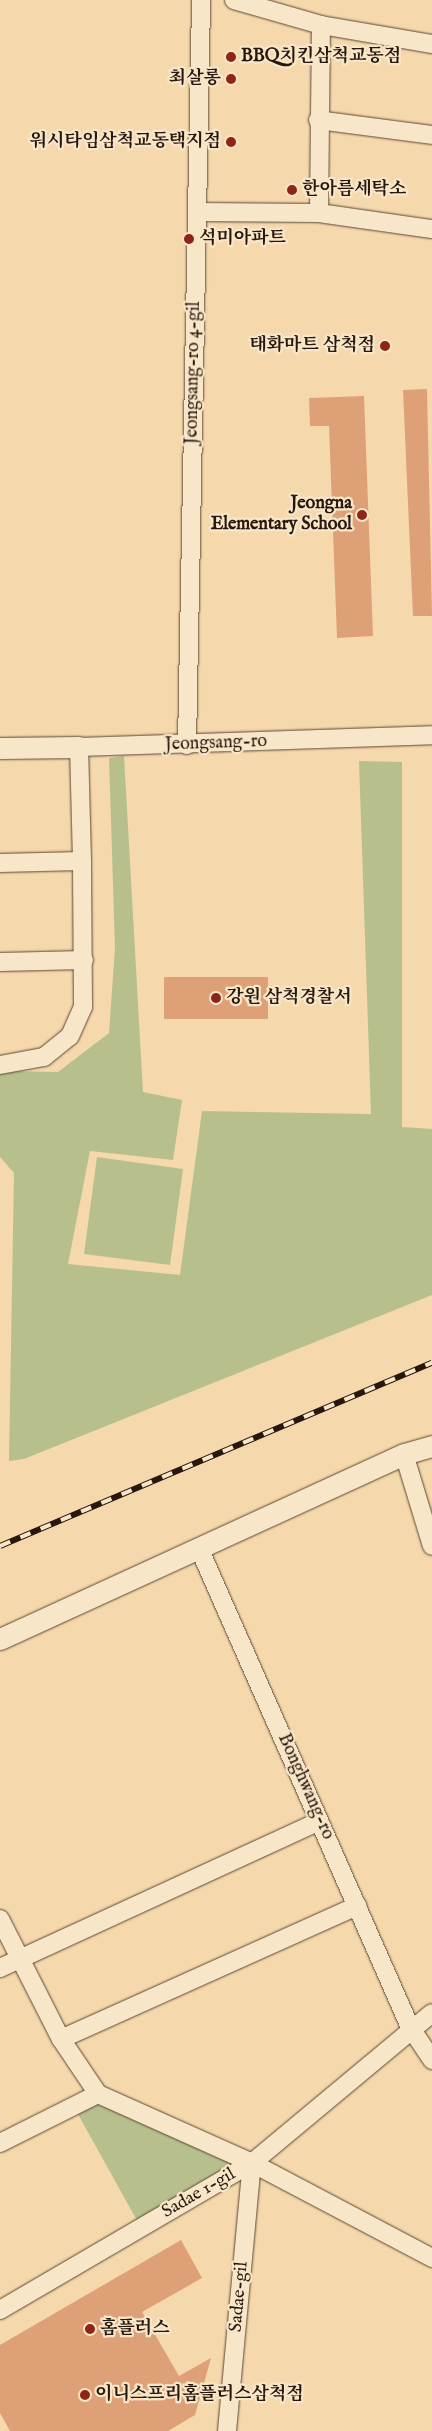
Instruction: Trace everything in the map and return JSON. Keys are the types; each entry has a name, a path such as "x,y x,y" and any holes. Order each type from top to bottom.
{"street":[{"name":"Jeongsang-ro 4-gil","path":"187,745 201,0"},
{"path":"234,0 321,25 432,44"},
{"path":"319,213 318,120 321,25"},
{"path":"318,120 432,136"},
{"path":"198,212 319,213 432,228"},
{"name":"Jeongsang-ro","path":"0,748 187,745 432,735"},
{"path":"0,1065 44,1057 70,1036 83,1007 84,960 79,747"},
{"path":"0,863 82,861"},
{"path":"0,962 84,960"},
{"path":"0,1640 404,1454 432,1446"},
{"path":"404,1454 432,1546"},
{"name":"Bonghwang-ro","path":"199,1548 410,2027 432,2060"},
{"path":"0,1968 21,1956 320,1821"},
{"path":"60,2039 357,1906"},
{"path":"0,1919 21,1956 60,2039 98,2094 0,2143"},
{"path":"432,2012 410,2027 252,2163 432,2258"},
{"name":"Sadae 1-gil","path":"98,2094 252,2163"},
{"name":"Sadae 1-gil","path":"0,2310 252,2163"},
{"name":"Sadae-gil","path":"227,2431 252,2163"}],"green space":[{"path":"124,756 143,1092 182,1100 173,1160 90,1151 68,1264 180,1275 202,1111 371,1114 359,761 402,762 402,1127 432,1129 432,1295 24,1459 9,1461 14,1173 0,1157 0,1071 58,1072 109,1033 115,948 109,758"},
{"path":"97,1157 183,1169 170,1265 84,1254"},
{"path":"108,2089 242,2164 139,2224 74,2107"}],"building":[{"path":"427,389 432,616 413,616 403,390"},
{"path":"364,396 373,636 337,638 329,426 310,426 309,398"},
{"name":"강원 삼척경찰서","path":"164,977 268,977 268,1019 164,1019"},
{"name":"홈플러스","path":"181,2240 202,2278 142,2312 179,2376 211,2358 195,2415 168,2431 10,2431 0,2413 0,2345"}],"railway":[{"path":"0,1546 432,1363"}],"place":[{"name":"BBQ치킨삼척교동점","path":"231,57"},
{"name":"최살롱","path":"231,79"},
{"name":"워시타임삼척교동택지점","path":"231,142"},
{"name":"한아름세탁소","path":"292,190"},
{"name":"석미아파트","path":"189,239"},
{"name":"태화마트 삼척점","path":"385,346"},
{"name":"Jeongna Elementary School","path":"362,515"},
{"name":"강원 삼척경찰서","path":"216,998"},
{"name":"홈플러스","path":"90,2329"},
{"name":"이니스프리홈플러스삼척점","path":"85,2395"}]}
